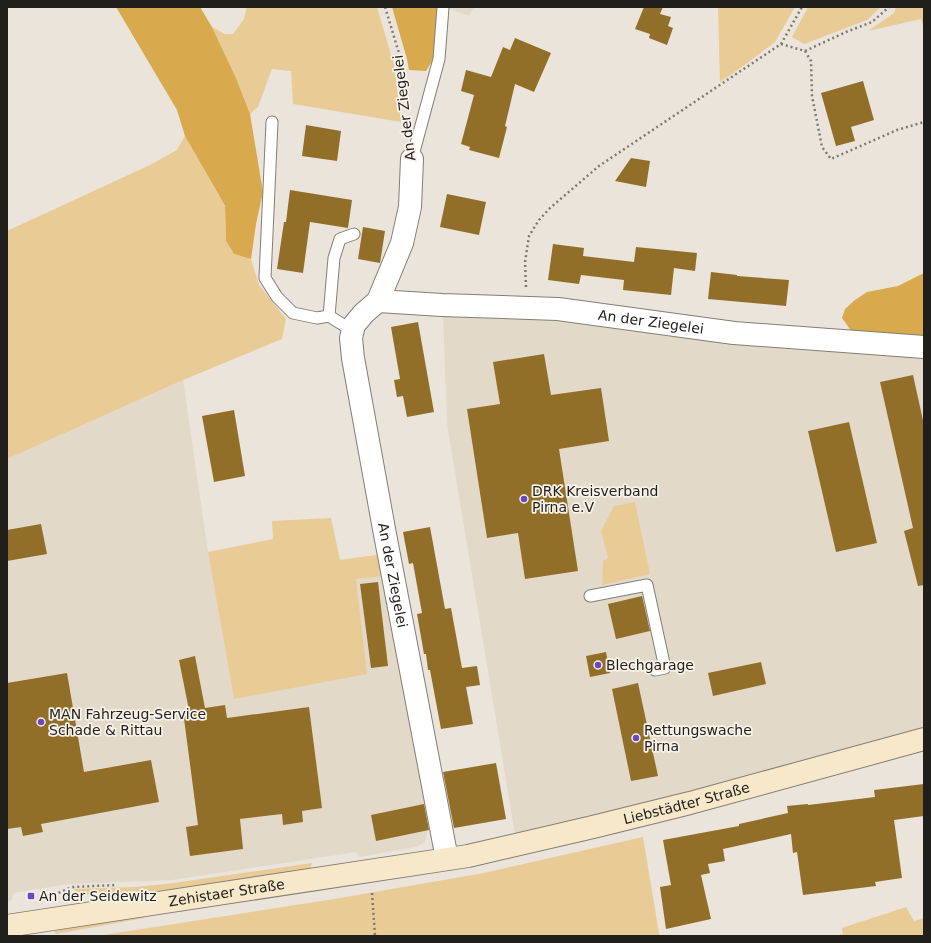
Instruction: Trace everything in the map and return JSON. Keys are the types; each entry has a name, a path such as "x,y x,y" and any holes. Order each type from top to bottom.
{"main road":[{"name":"Liebstädter Straße","path":"447,859 468,856 593,827 726,793 924,739"},
{"name":"Zehistaer Straße","path":"7,926 32,929 447,859"}],"street":[{"name":"An der Ziegelei","path":"412,159 410,207 402,243 378,301 364,313 354,326 351,338 353,358 384,529 447,859"},
{"name":"An der Ziegelei","path":"378,301 558,309 734,333 924,347"}],"lane":[{"path":"412,159 439,59 443,7"},
{"path":"272,122 265,278 278,297 293,313 317,318 329,316 353,331"},
{"path":"329,316 334,258 340,239 354,234"},
{"path":"590,596 647,585 665,668 655,670"}],"path":[{"name":"An der Ziegelei","path":"385,7 402,63 408,116"},
{"path":"526,308 525,262 529,236 539,220 550,208 599,166 781,44 802,7"},
{"path":"781,44 805,50 872,22 889,7"},
{"path":"805,50 811,61 812,96 822,148 831,159 897,130 924,122"},
{"path":"371,886 375,936"}],"shaded area":[{"path":"116,7 200,7 212,27 236,78 250,114 263,192 256,224 251,259 234,254 226,241 225,206 185,136 177,110"},
{"path":"247,7 377,7 394,65 401,122 293,104 291,71 272,69 258,107 250,114 236,78 212,27 225,34 233,34 244,19"},
{"path":"392,7 437,7 434,58 426,71 409,70"},
{"path":"445,7 474,7 469,16"},
{"path":"718,7 795,7 775,42 720,82"},
{"path":"808,7 881,7 867,20 804,44 792,37"},
{"path":"896,7 924,7 924,30 921,19 868,31 894,13"},
{"path":"185,136 225,207 226,241 234,254 251,259 259,285 286,319 282,339 183,380 7,459 7,231 150,165 177,150"},
{"path":"924,273 924,338 852,332 842,318 845,309 867,292 898,286"},
{"path":"443,313 556,317 924,354 924,729 636,808 515,835 447,423"},
{"path":"183,380 208,552 234,699 356,579 386,576 429,803 423,804 427,833 425,842 416,847 359,857 357,852 172,880 69,884 13,893 12,900 7,902 7,459"},
{"path":"635,502 650,574 602,585 603,561 608,558 601,531 614,506"},
{"path":"331,518 340,560 383,554 386,576 356,579 367,674 234,699 208,552 273,539 272,521"},
{"path":"643,837 660,936 97,936 334,899 484,873"},
{"path":"312,863 309,871 288,875 131,895 79,895 74,889 135,887 174,883"},
{"path":"906,907 914,921 924,918 924,936 834,936 843,934 842,928"},
{"path":"145,916 144,918 56,934 54,931"}],"building":[{"path":"644,7 663,7 660,14 671,17 668,26 673,28 667,45 649,38 650,34 635,29"},
{"path":"515,38 551,53 534,92 515,84 505,126 507,127 499,158 469,150 470,147 461,144 474,95 461,91 466,70 491,77 503,47 510,50"},
{"path":"863,81 874,120 851,127 855,141 836,146 821,93"},
{"path":"306,125 341,131 337,161 302,156"},
{"path":"631,158 650,161 646,187 615,181"},
{"path":"290,190 352,200 348,228 310,222 303,273 277,269 284,222 286,222"},
{"path":"447,194 486,202 479,235 440,227"},
{"path":"363,227 385,231 380,263 358,259"},
{"path":"553,244 584,248 583,256 634,262 636,247 697,253 695,271 674,268 671,295 623,290 624,280 581,275 579,284 548,280"},
{"path":"711,272 737,276 789,280 786,306 708,299"},
{"path":"418,322 434,412 407,417 403,396 397,397 394,380 400,379 391,327"},
{"name":"DRK Kreisverband Pirna e.V","path":"544,354 551,395 601,388 609,441 559,449 578,571 525,579 518,533 487,538 467,409 500,404 493,362"},
{"path":"913,375 924,425 924,585 918,586 904,531 913,528 880,382"},
{"path":"234,410 245,476 214,482 202,416"},
{"path":"849,422 877,543 836,552 808,431"},
{"path":"41,524 47,554 7,561 7,530"},
{"path":"430,527 445,609 451,608 462,668 477,666 480,685 466,687 473,724 441,729 430,670 428,670 426,654 424,654 417,614 422,613 413,563 409,564 403,532"},
{"path":"378,582 388,666 371,668 360,584"},
{"path":"642,596 650,631 616,639 608,604"},
{"name":"Blechgarage","path":"606,652 610,673 590,677 586,656"},
{"path":"195,656 205,708 225,705 227,718 309,707 322,808 302,811 303,822 283,825 282,814 240,819 243,849 190,856 186,827 198,825 183,711 189,710 179,660"},
{"path":"761,662 766,684 713,696 708,673"},
{"name":"MAN Fahrzeug-Service Schade & Rittau","path":"67,673 84,772 151,760 159,802 41,824 43,832 23,836 21,827 7,829 7,683"},
{"name":"Rettungswache Pirna","path":"638,683 658,776 631,781 612,689"},
{"path":"496,763 506,819 454,828 443,772"},
{"path":"924,784 924,816 894,820 902,878 875,882 876,886 803,895 797,852 793,853 791,834 723,849 725,861 708,864 710,873 701,875 711,919 666,929 660,887 671,885 663,840 739,826 739,824 788,813 787,806 875,797 874,790"},
{"path":"424,804 429,830 376,841 371,815"}],"place":[{"name":"DRK Kreisverband Pirna e.V","path":"524,499"},
{"name":"Blechgarage","path":"598,665"},
{"name":"MAN Fahrzeug-Service Schade & Rittau","path":"41,722"},
{"name":"Rettungswache Pirna","path":"636,738"},
{"name":"An der Seidewitz","path":"31,896"}]}
